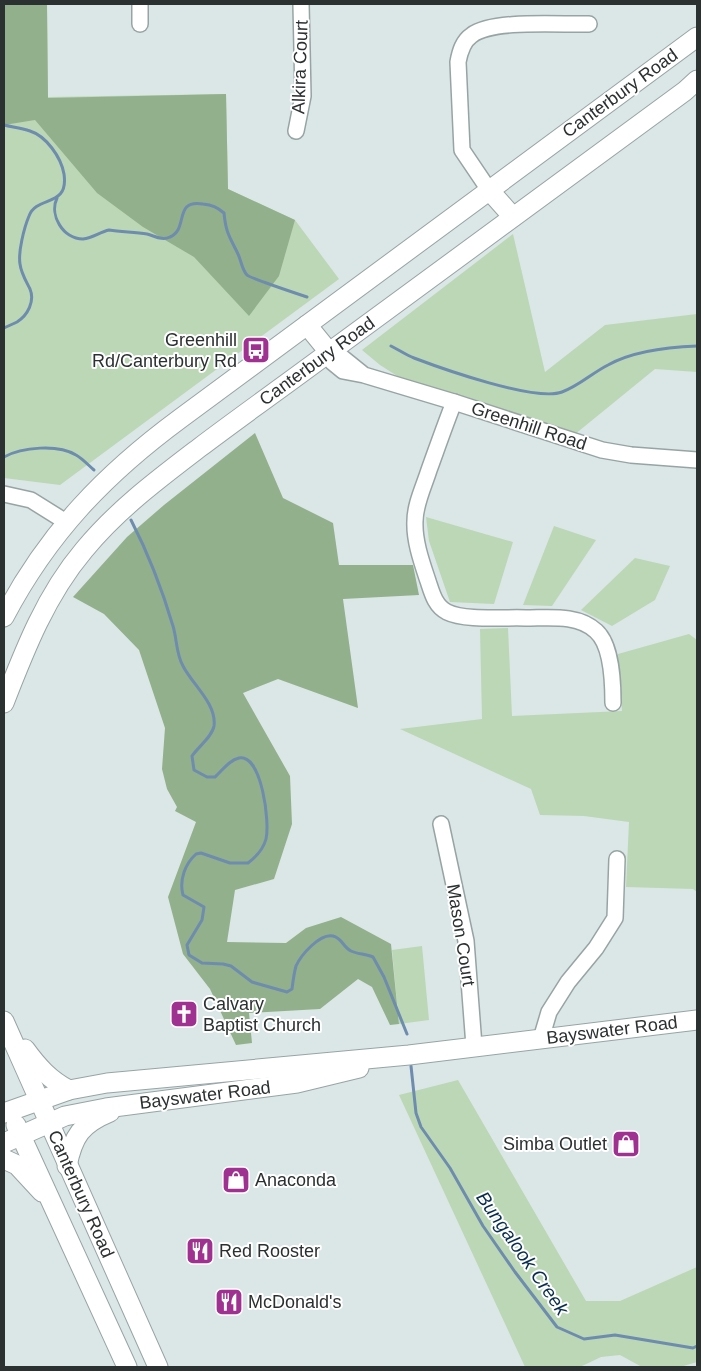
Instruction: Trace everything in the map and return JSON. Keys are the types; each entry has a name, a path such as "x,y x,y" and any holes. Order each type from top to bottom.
{"main road":[{"name":"Canterbury Road","path":"4,617 39,558 66,522 102,483 154,438 697,37"},
{"name":"Canterbury Road","path":"4,703 21,659 46,605 64,577 102,529 148,486 697,80"},
{"path":"489,190 513,217"},
{"path":"307,325 329,352"},
{"path":"4,1017 39,1068 50,1079 69,1090"},
{"name":"Bayswater Road","path":"4,1143 65,1116 130,1104 303,1076 408,1055 697,1020"},
{"name":"Canterbury Road","path":"4,1021 50,1123 153,1365"},
{"name":"Bayswater Road","path":"5,1108 39,1100 69,1090 136,1080 303,1076"},
{"path":"68,1166 74,1141 82,1130 107,1114 130,1104"},
{"name":"Canterbury Road","path":"5,1108 21,1135 127,1367"},
{"path":"4,1159 16,1166 53,1204"}],"street":[{"path":"140,4 140,24"},
{"name":"Alkira Court","path":"296,131 303,96 301,4"},
{"path":"489,190 466,157 460,143 458,62 464,42 478,31 498,26 589,24"},
{"name":"Greenhill Road","path":"329,352 332,362 343,371 364,375 454,402 602,450 631,455 697,460"},
{"path":"454,402 424,484 414,522 424,570 435,602 447,612 467,617 567,618 588,626 597,632 604,643 609,658 613,681 613,703"},
{"path":"4,494 31,500 66,522"},
{"name":"Mason Court","path":"441,824 466,941 474,1046"},
{"path":"541,1039 549,1012 568,982 596,948 615,918 617,859"}],"green space":[{"path":"4,4 47,4 48,97 226,94 228,189 295,220 339,279 60,485 4,478"},
{"path":"4,4 47,4 48,98 226,94 228,189 295,220 279,276 249,316 194,257 143,227 97,193 35,120 4,125"},
{"path":"513,234 545,372 605,325 697,314 697,372 655,369 574,435 402,379 380,365 362,350"},
{"path":"255,433 283,498 333,523 339,565 413,565 419,595 343,599 358,708 278,679 243,693 290,776 292,824 274,879 235,890 227,942 286,943 306,928 341,917 391,944 399,1024 390,1025 372,987 358,979 320,1009 249,1013 252,1043 236,1045 210,989 183,954 168,897 196,822 175,811 177,807 167,789 162,769 165,728 139,650 104,614 73,597 127,537 164,505"},
{"path":"426,517 513,542 494,604 450,602 429,541"},
{"path":"554,526 596,540 552,606 523,605"},
{"path":"635,558 670,566 655,600 612,626 581,610"},
{"path":"508,628 512,716 622,711 618,654 689,634 697,640 697,892 693,889 626,887 629,822 584,816 540,815 531,789 400,729 482,719 480,629"},
{"path":"422,946 429,1020 399,1024 392,950"},
{"path":"458,1080 586,1301 620,1301 697,1267 697,1362 680,1367 642,1367 620,1355 601,1357 580,1367 525,1367 399,1095"}],"waterway":[{"name":"Bungalook Creek","path":"4,125 30,131 42,137 56,154 64,174 62,192 57,197 39,205 29,216 22,240 20,264 21,271 30,289 31,303 21,319 4,328"},
{"path":"57,198 55,212 59,225 69,235 83,239 109,230 142,233 167,238 176,233 184,210 188,206 206,204 214,207 224,213 229,235 247,275 307,297"},
{"path":"391,346 414,358 489,383 511,389 549,394 562,392 580,383 602,368 629,356 675,347 697,346"},
{"name":"Bungalook Creek","path":"4,457 30,449 60,449 76,455 94,470"},
{"name":"Bungalook Creek","path":"131,520 149,558 164,598 181,661 212,710 214,718 213,730 192,756 194,770 207,777 215,777 232,761 239,758 247,760 259,778 267,819 265,843 256,856 248,863 230,863 201,853 196,854 186,867 182,878 183,895 204,907 202,920 187,945 189,955 202,963 231,966 252,982 287,992 292,989 296,966 306,951 322,938 328,936 336,937 351,951 373,957 384,977 407,1034"},
{"name":"Bungalook Creek","path":"411,1066 416,1113 421,1127 450,1168 483,1226 557,1327 584,1339 615,1335 693,1348 697,1346"}],"place":[{"name":"Greenhill Rd/Canterbury Rd","path":"256,350"},
{"name":"Calvary Baptist Church","path":"184,1014"},
{"name":"Simba Outlet","path":"626,1144"},
{"name":"Anaconda","path":"236,1180"},
{"name":"Red Rooster","path":"200,1251"},
{"name":"McDonald's","path":"229,1302"}]}
